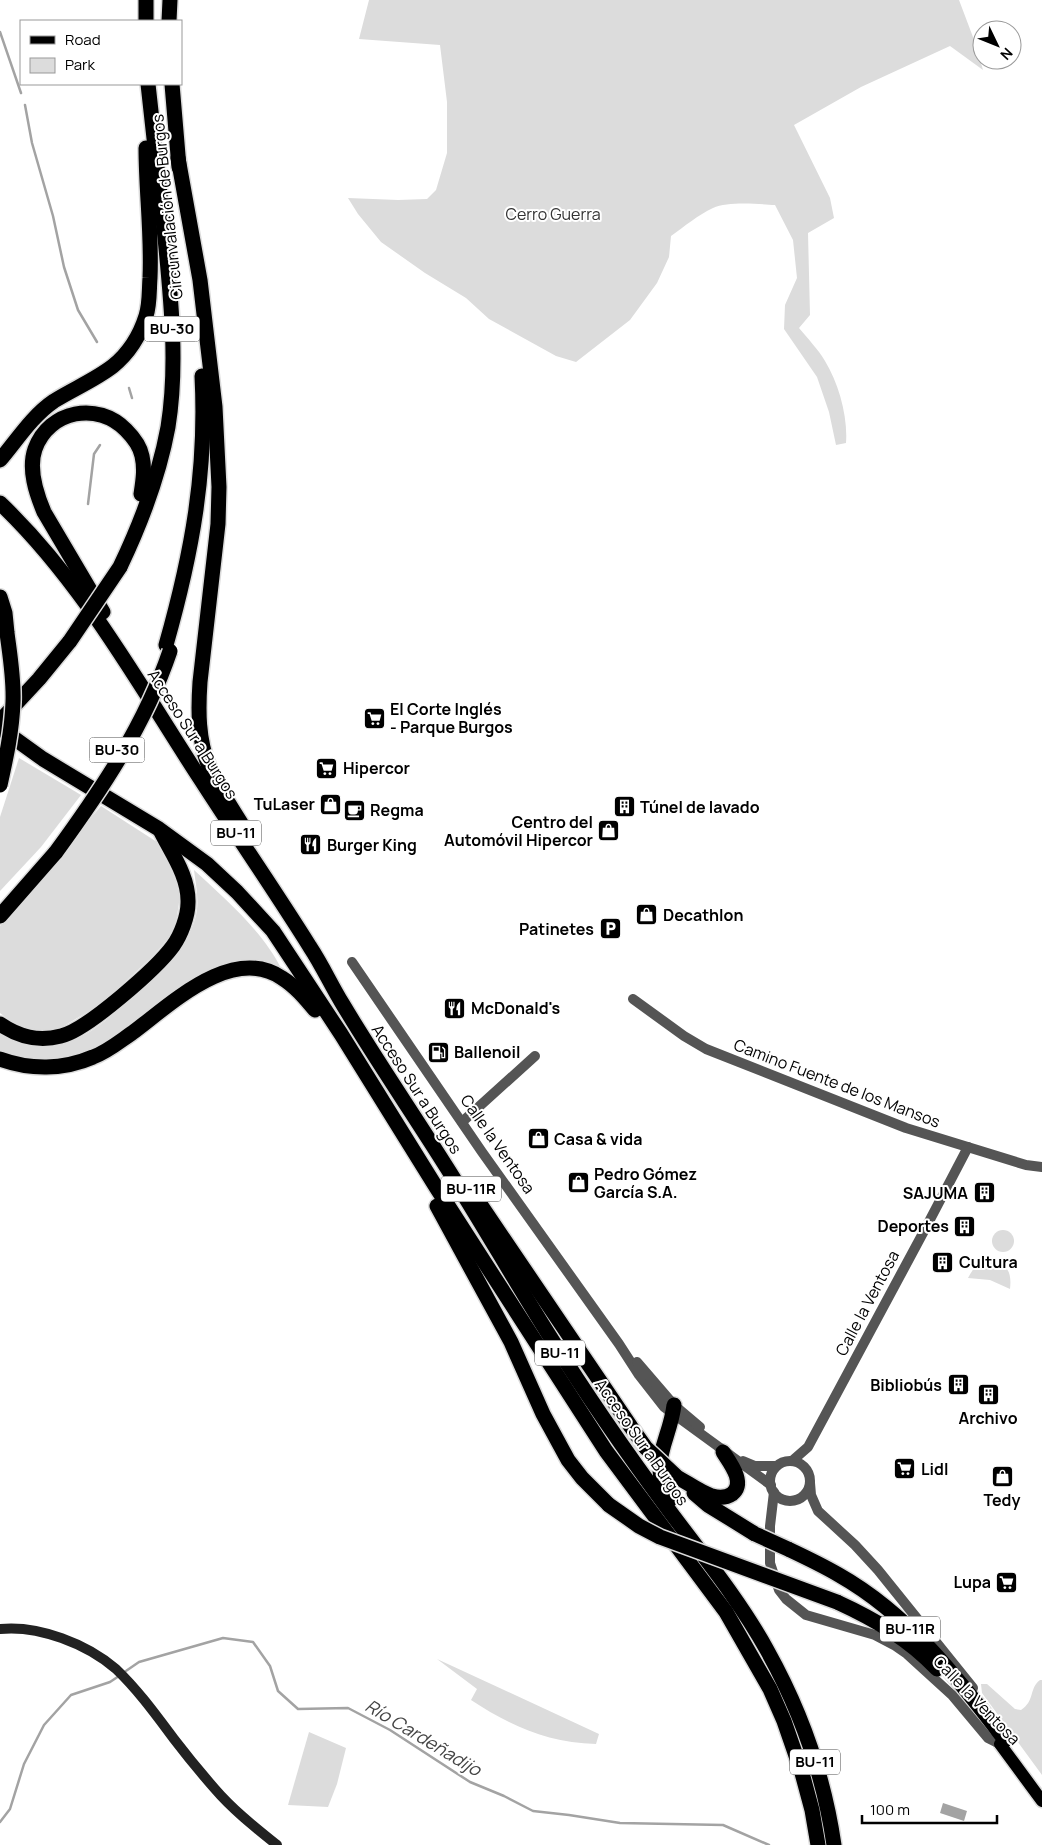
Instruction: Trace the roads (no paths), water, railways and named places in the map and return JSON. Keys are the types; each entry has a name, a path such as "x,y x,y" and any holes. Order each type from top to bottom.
{"highway":[{"path":"146,0 146,20"},
{"path":"169,20 170,0"},
{"path":"0,460 17,436 52,402 113,366 128,352 140,332 147,314 150,256 146,152 147,85"},
{"name":"Circunvalación de Burgos","path":"0,721 70,641 120,567 134,538 147,503 168,428 172,369 170,296 147,85"},
{"name":"Circunvalación de Burgos","path":"0,900 54,848 117,750 168,648 192,544 201,478 203,409 196,305 178,158 172,85"},
{"path":"178,158 200,280 214,407 219,487 218,524 198,704 199,728 209,768 300,921 312,950"},
{"path":"120,567 126,536 141,495 144,474 142,453 132,437 119,423 94,413 86,412 72,415 54,423 35,448 32,462 33,479 38,499 44,512 113,629 124,659"},
{"name":"Acceso Sur a Burgos","path":"0,503 17,519 61,570 98,620 312,950 340,1001 450,1173 590,1400 631,1460 740,1606 766,1648 780,1684 812,1810 818,1845"},
{"path":"0,597 5,613 13,679 10,740 0,785"},
{"name":"Acceso Sur a Burgos","path":"0,728 43,759 159,829 206,864 237,892 273,931 338,1029 606,1451 780,1684 801,1719 812,1749 830,1814 834,1845"},
{"path":"0,737 24,753 43,759"},
{"path":"0,1024 26,1038 43,1039 62,1036 81,1027 121,997 173,946 182,928 188,903 182,872 159,829"},
{"path":"0,916 54,848"},
{"name":"BU-11R","path":"312,950 646,1448 708,1505 755,1534 839,1575 864,1591 903,1622 952,1673 1003,1742"},
{"path":"0,1059 14,1064 50,1067 93,1058 204,981 222,972 244,968 270,971 282,977 304,996 315,1010 338,1029"},
{"name":"BU-11R","path":"409,1143 426,1186 511,1342 543,1414 568,1460 582,1478 609,1505 639,1526 660,1537 837,1602 875,1620 912,1646 934,1666 1003,1742"},
{"path":"673,1410 661,1456 660,1472 663,1488 735,1584 766,1632 780,1684"},
{"path":"677,1477 712,1496 727,1497 733,1494 737,1487 737,1480 730,1458"}],"main road":[{"path":"0,1629 33,1631 58,1637 80,1646 114,1668 147,1703 217,1792 248,1822 278,1845"},
{"name":"Calle la Ventosa","path":"1003,1742 1042,1789"},
{"name":"Calle la Ventosa","path":"1003,1742 1042,1801"}],"street":[{"name":"Calle la Ventosa","path":"352,962 462,1122 664,1408 673,1410 730,1458 772,1488 770,1563 779,1590 786,1599 806,1615 875,1635 894,1645 907,1654 952,1695 988,1738 1003,1742 1001,1726 965,1676 856,1545 818,1512 811,1495 810,1483"},
{"name":"Camino Fuente de los Mansos","path":"633,1000 706,1049 906,1128 1026,1165 1042,1167"},
{"path":"462,1122 536,1056"},
{"name":"Calle la Ventosa","path":"792,1460 808,1447 968,1147"},
{"name":"Calle la Ventosa","path":"807,1469 808,1447"},
{"name":"Calle la Ventosa","path":"730,1458 755,1466 776,1466"},
{"path":"792,1460 803,1465 811,1478 808,1490 804,1496 792,1501 778,1497 772,1488 770,1478 776,1466 792,1460"}],"waterway":[{"path":"0,32 21,93"},
{"path":"25,105 32,143 53,216 64,267 78,310 97,342"},
{"path":"129,388 132,398"},
{"path":"88,504 94,454 100,445"},
{"name":"Río Cardeñadijo","path":"123,1673 139,1662 223,1638 253,1642 270,1666 278,1691 298,1709 348,1708 390,1730 470,1782 533,1811 620,1823 723,1825 769,1845"},
{"name":"Río Cardeñadijo","path":"0,1822 10,1809 24,1764 44,1725 71,1695 110,1682 119,1676"}],"place":[{"name":"El Corte Inglés - Parque Burgos","path":"374,718"},
{"name":"Hipercor","path":"327,768"},
{"name":"TuLaser","path":"331,804"},
{"name":"Túnel de lavado","path":"624,807"},
{"name":"Regma","path":"354,810"},
{"name":"Centro del Automóvil Hipercor","path":"609,831"},
{"name":"Burger King","path":"311,845"},
{"name":"Decathlon","path":"647,915"},
{"name":"Patinetes","path":"610,929"},
{"name":"McDonald's","path":"455,1008"},
{"name":"Ballenoil","path":"438,1052"},
{"name":"Casa & vida","path":"538,1139"},
{"name":"Pedro Gómez García S.A.","path":"578,1183"},
{"name":"SAJUMA","path":"984,1193"},
{"name":"Deportes","path":"965,1226"},
{"name":"Cultura","path":"943,1262"},
{"name":"Bibliobús","path":"958,1385"},
{"name":"Archivo","path":"988,1394"},
{"name":"Lidl","path":"905,1469"},
{"name":"Tedy","path":"1002,1476"},
{"name":"Lupa","path":"1007,1582"}],"park label":[{"name":"Cerro Guerra","path":"553,214"}]}
